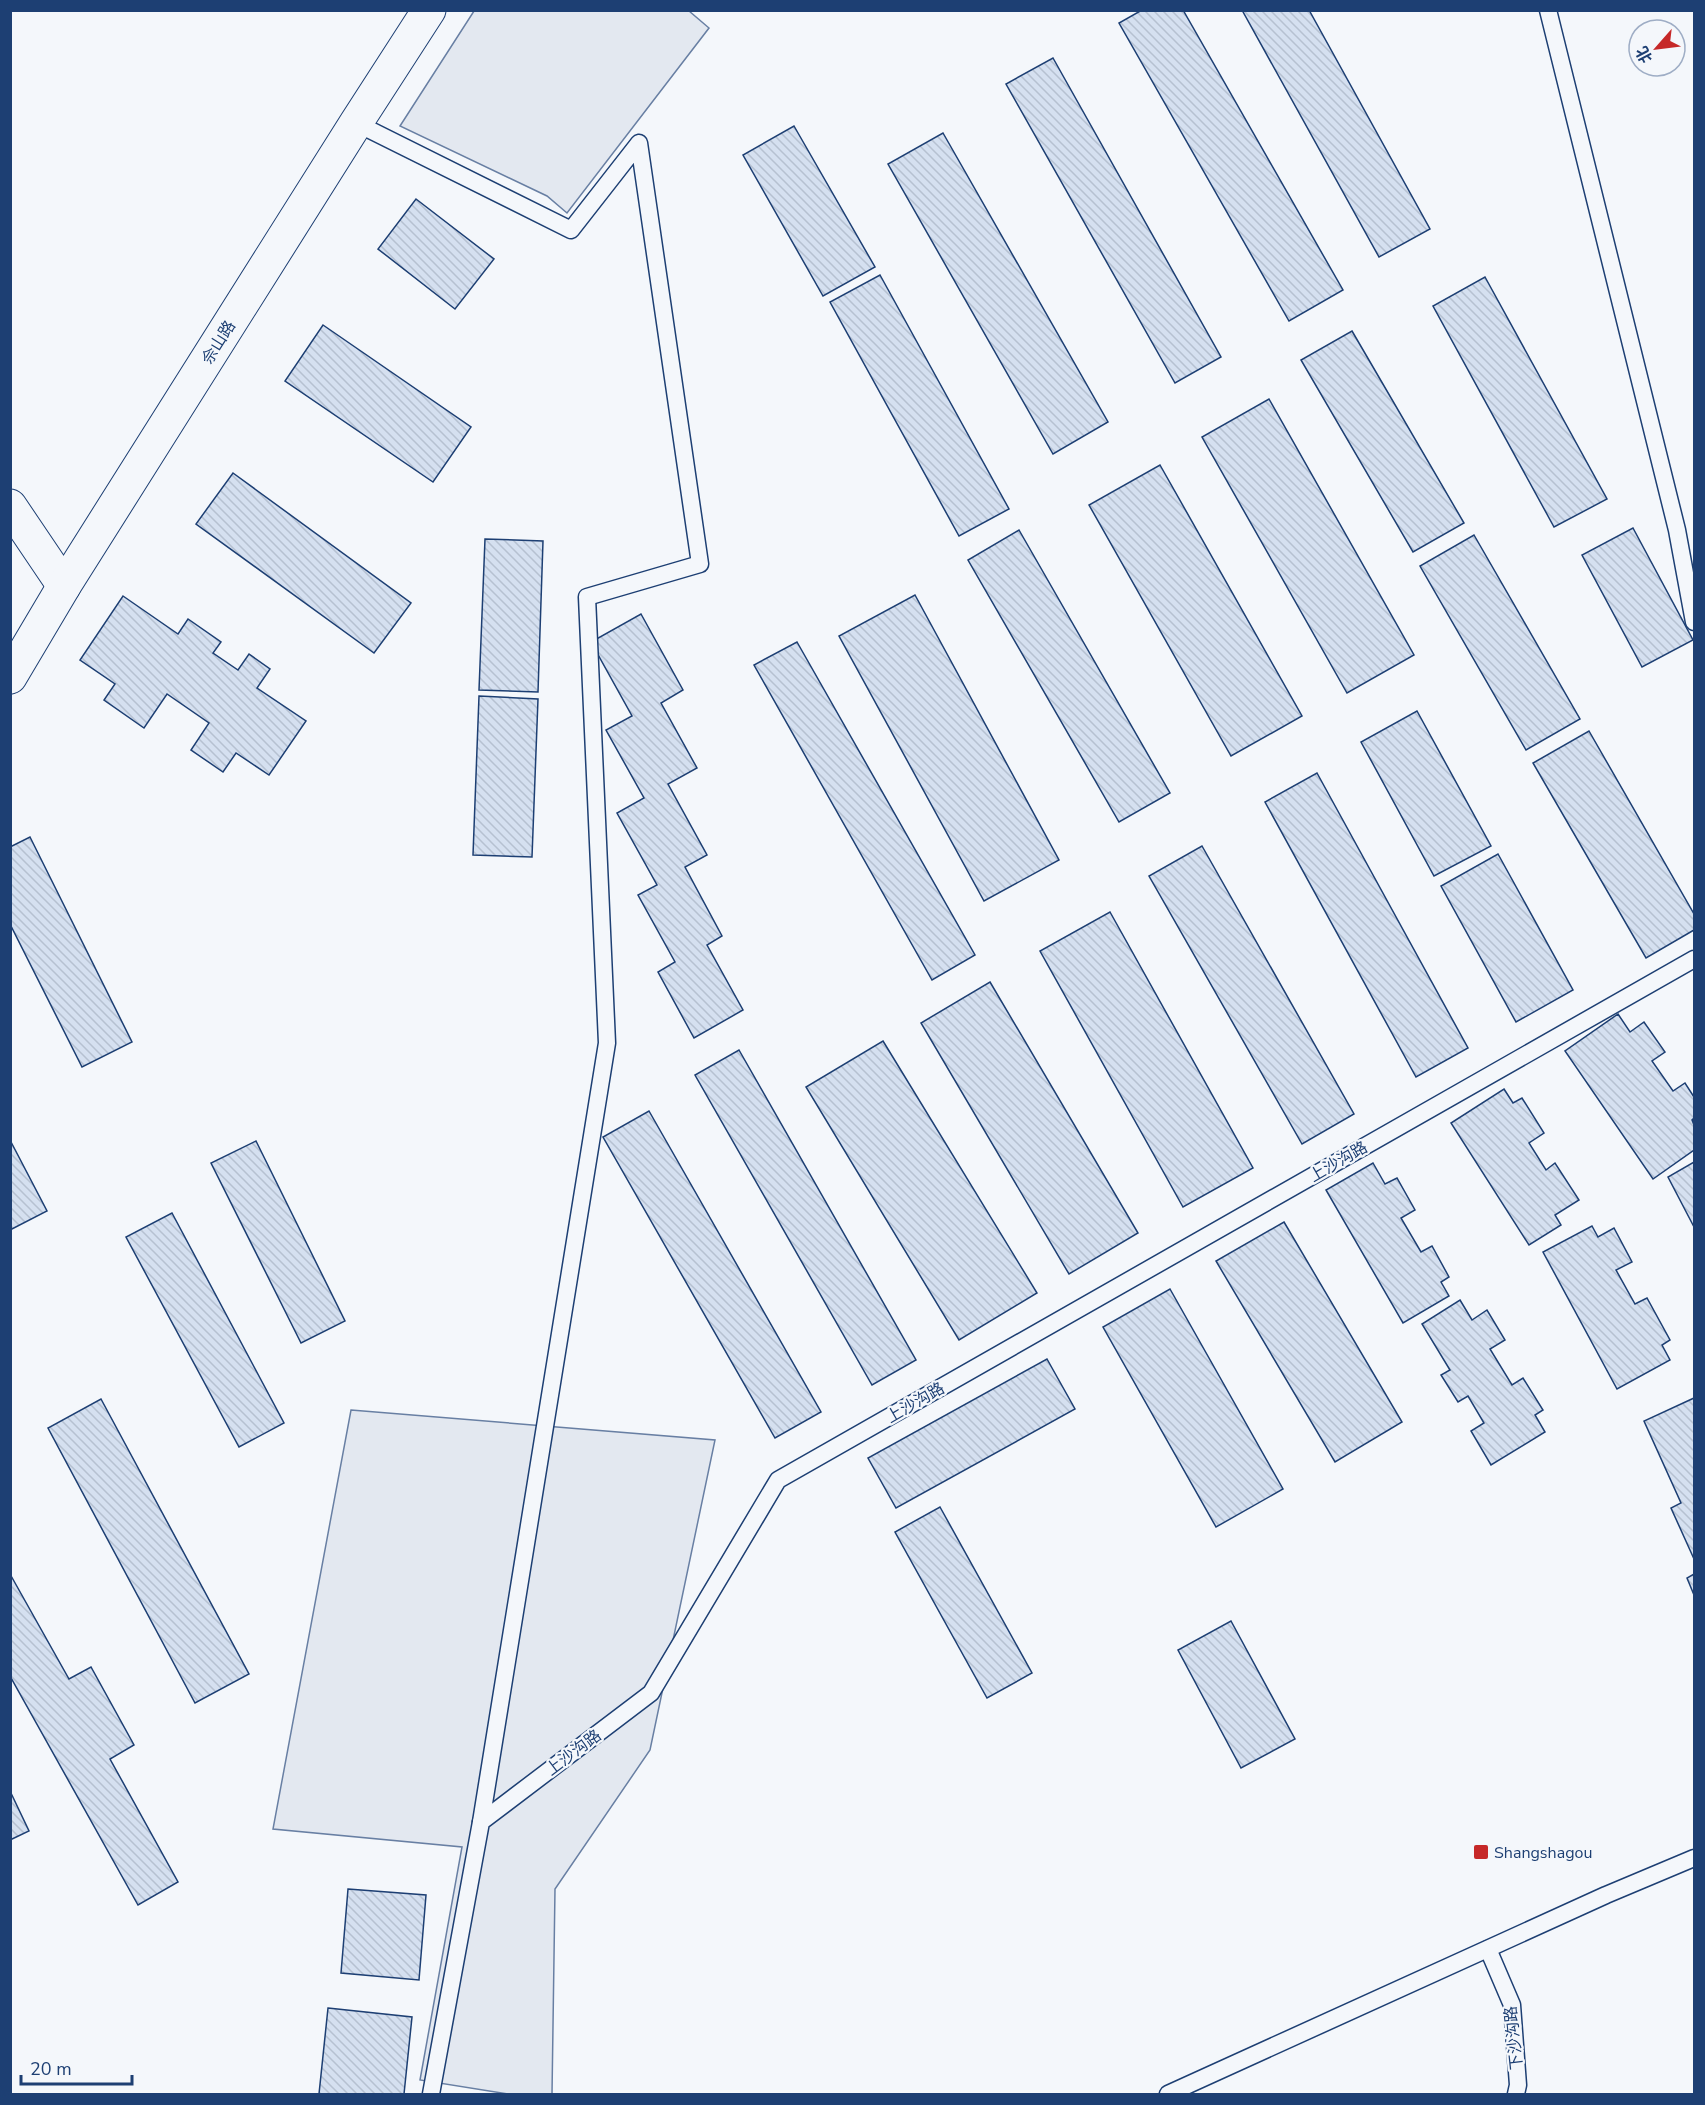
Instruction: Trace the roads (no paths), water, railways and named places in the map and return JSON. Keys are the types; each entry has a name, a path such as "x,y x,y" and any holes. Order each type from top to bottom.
{"street":[{"name":"佘山路","path":"10,677 64,586 429,10"},
{"path":"10,506 64,586"}],"lane":[{"path":"1548,10 1677,530 1695,622"},
{"path":"356,123 571,230 639,143 700,564 587,597 607,1043 481,1822 431,2094"},
{"name":"上沙沟路","path":"481,1822 651,1693 778,1480 1695,958"},
{"path":"1168,2094 1606,1895 1695,1858"},
{"name":"下沙沟路","path":"1488,1949 1512,2005 1518,2085 1516,2094"}],"place":[{"name":"Shangshagou","path":"1481,1852"}]}
